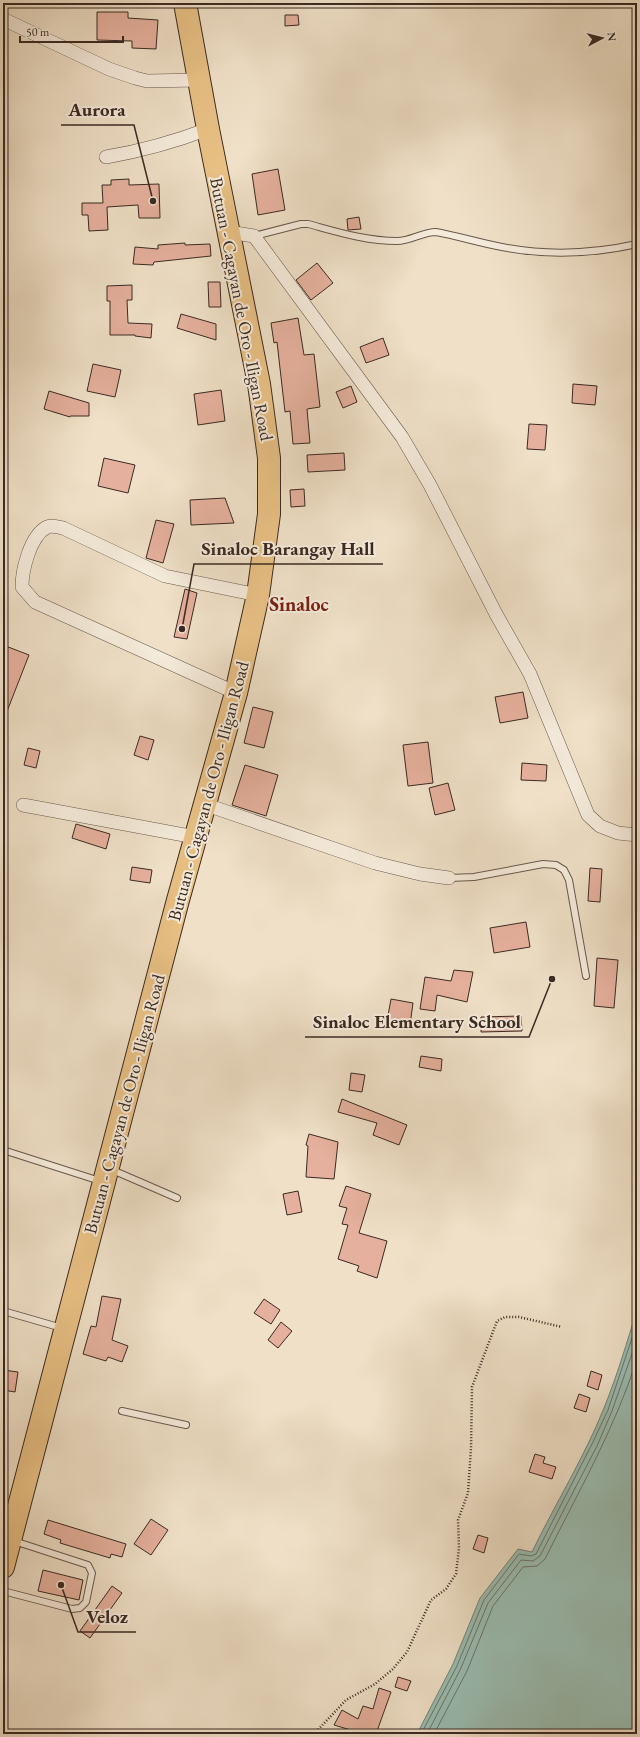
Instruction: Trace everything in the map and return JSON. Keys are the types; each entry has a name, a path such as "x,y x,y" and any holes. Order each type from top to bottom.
{"highway":[{"name":"Butuan - Cagayan de Oro - Iligan Road","path":"3,1567 105,1175 204,804 236,693 258,595 269,514 269,458 260,384 198,80 185,3"}],"street":[{"path":"3,19 109,69 135,78 147,81 198,80"},
{"path":"106,157 159,146 208,129"},
{"path":"229,232 254,236 406,444 458,537 496,614 530,674 588,815 600,826 618,833 637,835"},
{"path":"236,693 35,602 22,587 22,575 28,554 36,538 46,528 54,526 62,528 165,576 258,595"},
{"path":"204,804 302,836 375,863 420,874 449,878"},
{"path":"22,805 195,838"}],"lane":[{"path":"254,236 301,224 308,224 351,236 385,240 405,240 427,232 436,232 503,247 535,252 572,254 619,248 637,244"},
{"path":"449,878 474,877 543,864 556,865 564,870 569,880 586,976"},
{"path":"3,1150 105,1175 177,1198"},
{"path":"3,1311 65,1329"},
{"path":"122,1411 186,1425"},
{"path":"3,1591 72,1609 80,1608 86,1602 92,1573 88,1565 80,1561 10,1540"}],"path":[{"path":"314,1734 346,1700 375,1684 393,1669 407,1652 431,1600 446,1589 456,1574 459,1548 458,1520 468,1493 471,1448 472,1387 497,1321 505,1317 519,1317 562,1327"}],"water":[{"path":"637,1310 637,1734 417,1734 453,1664 480,1598 518,1549 532,1552 596,1427 622,1359"}],"building":[{"path":"97,12 128,12 128,18 158,20 156,49 132,48 132,41 97,40"},
{"path":"285,15 298,15 299,25 285,26"},
{"path":"278,169 285,210 258,215 252,174"},
{"path":"129,179 129,185 159,184 160,218 139,218 138,205 107,207 108,230 89,231 88,215 82,215 82,203 103,203 102,185 111,185 111,180"},
{"path":"359,217 361,229 348,230 347,219"},
{"path":"185,243 185,245 210,244 211,256 154,262 153,265 133,264 135,247 158,249 158,245"},
{"path":"317,263 333,283 311,300 296,280"},
{"path":"208,282 220,282 221,307 209,307"},
{"path":"132,285 132,300 127,300 128,323 152,324 151,338 135,335 110,335 110,301 107,301 107,286"},
{"path":"181,314 216,324 216,340 177,328"},
{"path":"298,318 304,355 314,354 320,407 307,409 310,443 293,444 290,411 285,412 277,342 274,343 271,323"},
{"path":"383,338 389,355 366,363 360,347"},
{"path":"93,364 121,370 115,397 87,391"},
{"path":"573,384 597,386 595,405 572,403"},
{"path":"351,386 357,402 343,408 336,392"},
{"path":"221,390 225,421 198,425 194,394"},
{"path":"49,391 89,403 89,416 70,417 44,409"},
{"path":"529,424 547,425 545,450 527,449"},
{"path":"344,453 345,470 308,472 307,455"},
{"path":"104,458 135,465 128,493 98,486"},
{"path":"304,489 305,506 291,507 290,490"},
{"path":"225,498 234,523 191,525 190,500"},
{"path":"156,520 174,524 163,563 146,558"},
{"path":"185,589 197,593 187,639 174,637"},
{"path":"3,645 29,655 4,719 3,719"},
{"path":"523,692 528,718 500,723 495,697"},
{"path":"253,707 273,712 264,748 244,743"},
{"path":"140,736 154,740 148,760 134,755"},
{"path":"428,742 433,783 408,786 403,745"},
{"path":"28,748 40,751 36,768 24,765"},
{"path":"522,763 547,765 546,781 521,780"},
{"path":"245,765 278,775 266,816 232,805"},
{"path":"448,783 455,810 435,815 429,788"},
{"path":"76,824 110,834 106,849 72,838"},
{"path":"132,867 152,870 150,883 130,880"},
{"path":"590,868 602,869 600,902 588,901"},
{"path":"526,922 530,947 494,953 490,928"},
{"path":"597,958 618,960 614,1008 594,1006"},
{"path":"454,970 473,972 467,1002 437,995 435,1011 420,1009 425,977 451,981"},
{"path":"391,999 413,1003 410,1025 387,1021"},
{"path":"521,1016 522,1031 481,1032 481,1017"},
{"path":"421,1056 442,1059 441,1071 419,1067"},
{"path":"351,1073 365,1075 362,1092 349,1090"},
{"path":"342,1099 407,1125 399,1145 373,1135 377,1123 338,1112"},
{"path":"309,1134 338,1142 334,1179 306,1177 308,1146 306,1145"},
{"path":"346,1186 371,1194 359,1233 387,1241 377,1278 357,1271 359,1266 338,1259 348,1225 342,1224 347,1208 339,1206"},
{"path":"298,1191 302,1212 287,1215 283,1194"},
{"path":"102,1296 121,1299 112,1340 128,1346 122,1362 108,1357 106,1361 83,1354 91,1326 96,1327"},
{"path":"264,1299 280,1310 271,1324 254,1313"},
{"path":"281,1322 292,1331 278,1348 268,1340"},
{"path":"3,1370 18,1372 15,1392 3,1390"},
{"path":"591,1371 602,1375 598,1390 587,1386"},
{"path":"579,1394 590,1398 586,1412 574,1408"},
{"path":"535,1454 545,1457 543,1463 556,1467 552,1479 529,1472"},
{"path":"151,1519 168,1530 151,1555 134,1544"},
{"path":"48,1520 126,1544 122,1557 111,1554 110,1558 60,1543 61,1540 44,1534"},
{"path":"478,1535 488,1538 484,1553 473,1549"},
{"path":"43,1570 83,1580 79,1600 38,1591"},
{"path":"112,1586 122,1593 90,1638 80,1631"},
{"path":"398,1677 411,1681 407,1691 395,1687"},
{"path":"379,1688 391,1692 376,1734 364,1734 334,1725 342,1710 358,1719 363,1706 373,1709"}],"place":[{"name":"Aurora","path":"153,201"},
{"name":"Sinaloc Barangay Hall","path":"182,629"},
{"name":"Sinaloc Elementary School","path":"552,979"},
{"name":"Veloz","path":"61,1585"}],"district":[{"name":"Sinaloc","path":"299,604"}]}
